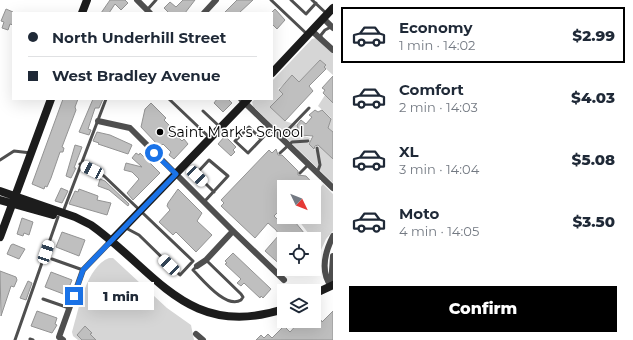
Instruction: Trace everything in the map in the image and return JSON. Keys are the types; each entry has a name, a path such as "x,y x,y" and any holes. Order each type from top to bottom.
{"street":[{"path":"83,11 87,0"},
{"path":"83,11 92,0"},
{"path":"137,0 149,12"},
{"path":"205,12 216,0"},
{"path":"273,72 328,13"},
{"path":"328,13 332,28"},
{"path":"310,33 322,40 333,50"},
{"path":"0,235 51,100"},
{"path":"60,339 83,270 176,174 244,100 280,138 332,186"},
{"path":"98,121 130,128 284,280"},
{"path":"0,191 60,215"},
{"path":"0,200 85,222 96,229 171,299 194,314 205,318 233,322 258,319 277,312"},
{"path":"197,266 206,260 233,231"},
{"path":"332,287 326,279 324,265 333,236"},
{"path":"332,287 333,256"},
{"path":"321,291 332,287"},
{"path":"196,334 203,340"}],"lane":[{"path":"149,12 156,0"},
{"path":"271,0 310,33"},
{"path":"291,0 306,14 316,3"},
{"path":"312,0 328,13"},
{"path":"322,40 320,35 332,28"},
{"path":"15,340 60,215 106,100"},
{"path":"170,100 210,138"},
{"path":"280,138 308,108"},
{"path":"203,111 220,127"},
{"path":"261,139 249,128 235,141 248,153 271,129"},
{"path":"280,153 288,145 298,141 308,141"},
{"path":"317,148 320,164 317,173"},
{"path":"0,160 7,153 14,151 31,154"},
{"path":"204,202 214,192 228,176 209,160 196,174 214,192"},
{"path":"80,164 104,176 193,261 180,275 139,235 124,227"},
{"path":"300,173 308,165"},
{"path":"52,259 83,270"},
{"path":"197,266 193,270 224,299 228,302 241,300 243,297 241,294 206,260"},
{"path":"43,299 70,308"}],"shaded area":[{"path":"316,38 333,54 333,75 324,67 326,65 320,60 299,82 293,76 278,89 283,94 270,107 285,121 297,125 300,135 311,138 307,142 315,150 319,146 333,159 333,183 253,106 252,102 254,100 273,100 273,80 312,39"},
{"path":"325,95 331,101 333,99 333,132 328,128 331,118 318,106"},
{"path":"323,184 333,194 333,231 326,239 321,250 321,232 307,232 301,224 321,224 321,187"},
{"path":"109,258 113,258 167,308 191,325 194,340 78,340 73,336 72,332 84,290 89,279 94,270"}],"building":[{"path":"110,0 125,0 128,3 121,10 115,4 110,12 102,12"},
{"path":"183,0 195,0 186,12 168,12 164,8 170,2 176,7"},
{"path":"237,0 253,0 240,12 225,12"},
{"path":"6,9 13,12 12,25 10,24 8,30 2,28 4,22 1,21"},
{"path":"275,9 285,20 277,29 273,25 272,12"},
{"path":"320,60 326,65 324,67 326,69 309,86 313,91 285,121 270,107 283,94 279,90 292,75 299,82"},
{"path":"333,76 333,103 323,93 325,90 322,88"},
{"path":"63,100 78,100 75,107 76,110 62,147 64,148 63,152 60,152 47,187 45,186 44,189 32,184"},
{"path":"93,100 103,100 99,108 95,108 88,129 91,130 89,135 79,132"},
{"path":"216,100 229,100 232,103 223,112 214,103"},
{"name":"Saint Mark's School","path":"151,103 166,118 164,120 175,131 174,133 182,141 184,139 188,144 174,159 169,155 171,152 163,144 160,147 141,127 145,109"},
{"path":"315,110 318,112 322,110 331,119 328,128 333,132 333,159 318,145 315,146 314,149 309,144 313,136 300,135 297,125 301,120 306,124 312,117 309,115"},
{"path":"97,132 110,135 132,145 128,154 93,141"},
{"path":"225,136 236,147 233,150 235,152 231,156 218,144"},
{"path":"75,145 82,147 74,168 76,168 71,178 66,176"},
{"path":"276,149 278,155 282,155 298,171 298,175 306,176 310,180 277,180 277,213 274,216 277,219 277,224 297,224 303,232 277,232 268,223 255,238 221,206 224,203 221,200 269,150 272,153"},
{"path":"136,153 139,155 140,153 160,173 133,200 127,193 139,179 132,172 124,170 126,163 142,167 132,158"},
{"path":"100,179 105,181 129,204 128,206 109,190 98,186"},
{"path":"61,188 68,191 62,203 55,201"},
{"path":"79,189 98,196 97,200 111,203 107,215 69,204 75,191 78,192"},
{"path":"178,189 202,213 197,221 212,235 196,252 176,232 173,235 159,222 170,210 167,206 168,203"},
{"path":"22,218 33,222 29,235 24,233 23,236 17,234"},
{"path":"62,232 85,240 79,256 56,247"},
{"path":"277,237 277,262 265,251"},
{"path":"13,244 25,249 19,259 7,254 11,245"},
{"path":"233,253 271,289 263,298 261,296 260,298 244,283 241,286 237,283 241,279 225,264 227,263 225,261"},
{"path":"0,271 16,277 17,280 14,287 11,286 1,316"},
{"path":"51,272 72,280 66,295 45,287"},
{"path":"28,281 32,283 26,300 20,298"},
{"path":"37,311 57,318 55,324 57,325 52,333 31,326"},
{"path":"333,311 333,340 256,340 261,335 264,338 268,334 272,338 282,328 286,328 290,332 294,328 321,328 321,320 322,322"},
{"path":"85,326 96,340 82,340 77,335"}],"place":[{"name":"Saint Mark's School","path":"160,132"}],"route":[{"path":"74,296 83,270 176,174 154,153"}]}
